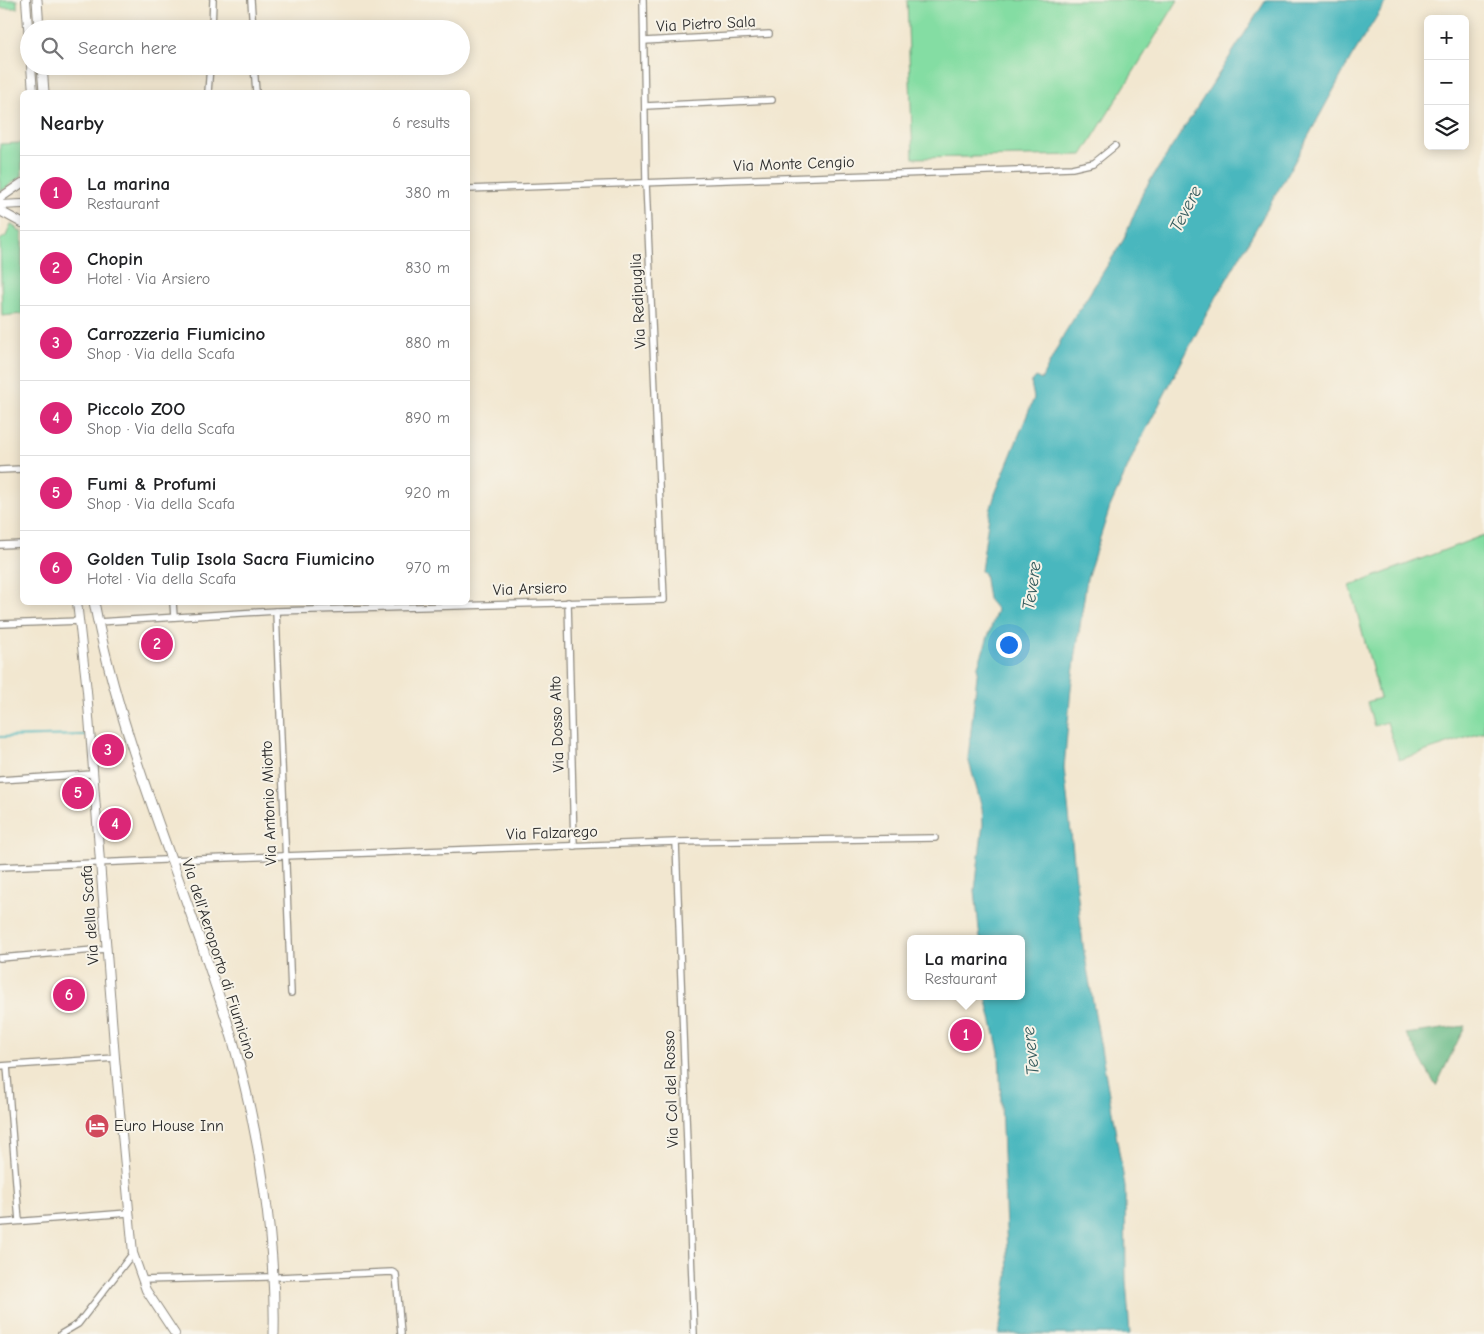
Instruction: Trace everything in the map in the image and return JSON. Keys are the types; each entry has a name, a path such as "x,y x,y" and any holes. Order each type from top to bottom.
{"main road":[{"path":"37,0 38,20"},
{"path":"43,75 44,90"},
{"name":"Via dell'Aeroporto di Fiumicino","path":"95,605 130,740 167,860 233,1041 249,1108 268,1221 274,1334"}],"street":[{"path":"26,0 28,20"},
{"path":"212,20 213,0"},
{"path":"251,0 252,20"},
{"name":"Via Redipuglia","path":"643,0 646,183 664,600"},
{"name":"Via Pietro Sala","path":"644,41 769,34"},
{"path":"32,75 33,90"},
{"path":"208,90 209,75"},
{"path":"255,75 256,90"},
{"path":"645,106 772,100"},
{"name":"Via Monte Cengio","path":"470,189 1072,168 1094,163 1115,146"},
{"path":"0,198 20,184"},
{"path":"0,205 20,204"},
{"path":"0,211 20,222"},
{"path":"0,470 20,469"},
{"path":"0,545 20,544"},
{"name":"Via Arsiero","path":"98,622 276,611 664,600"},
{"name":"Via Dosso Alto","path":"568,602 574,846"},
{"name":"Via della Scafa","path":"77,605 101,864 106,949 128,1213 133,1253 142,1280 152,1301 175,1334"},
{"path":"173,605 174,617"},
{"name":"Via Antonio Miotto","path":"276,611 291,993"},
{"path":"0,624 80,621"},
{"path":"0,780 93,774"},
{"name":"Via Falzarego","path":"0,868 285,854 676,842 935,838"},
{"name":"Via Col del Rosso","path":"676,842 694,1334"},
{"path":"0,958 106,949"},
{"path":"19,1222 3,1066 115,1058"},
{"path":"0,1223 128,1213"},
{"path":"61,1334 78,1324 133,1253"},
{"path":"279,1277 392,1272 396,1274 400,1334"},
{"path":"142,1280 266,1277"}],"green space":[{"path":"0,0 17,0 17,8 0,8"},
{"path":"907,0 1178,0 1082,155 913,158"},
{"path":"20,143 20,177 0,192 0,144"},
{"path":"11,224 20,231 20,314 2,316 0,240 6,236"},
{"path":"1484,535 1484,732 1399,760 1387,722 1374,726 1367,702 1380,698 1350,586"},
{"path":"1465,1026 1436,1086 1406,1034"}],"water":[{"name":"Tevere","path":"1266,0 1387,0 1351,58 1291,168 1205,317 1135,451 1110,507 1087,578 1071,688 1064,768 1083,945 1125,1186 1126,1280 1130,1334 999,1334 1008,1275 999,1052 987,1000 1025,1000 1025,935 980,935 975,890 983,824 982,808 968,758 978,666 997,610 988,599 984,573 981,571 989,515 995,494 1034,398 1031,383 1036,377 1041,380 1064,334 1124,239 1143,192"}],"waterway":[{"path":"0,737 85,735"}],"place":[{"name":"Chopin","path":"157,644"},
{"name":"Carrozzeria Fiumicino","path":"108,750"},
{"name":"Fumi & Profumi","path":"78,793"},
{"name":"Piccolo ZOO","path":"115,824"},
{"name":"Golden Tulip Isola Sacra Fiumicino","path":"69,995"},
{"name":"La marina","path":"966,1035"},
{"name":"Euro House Inn","path":"97,1126"}]}
